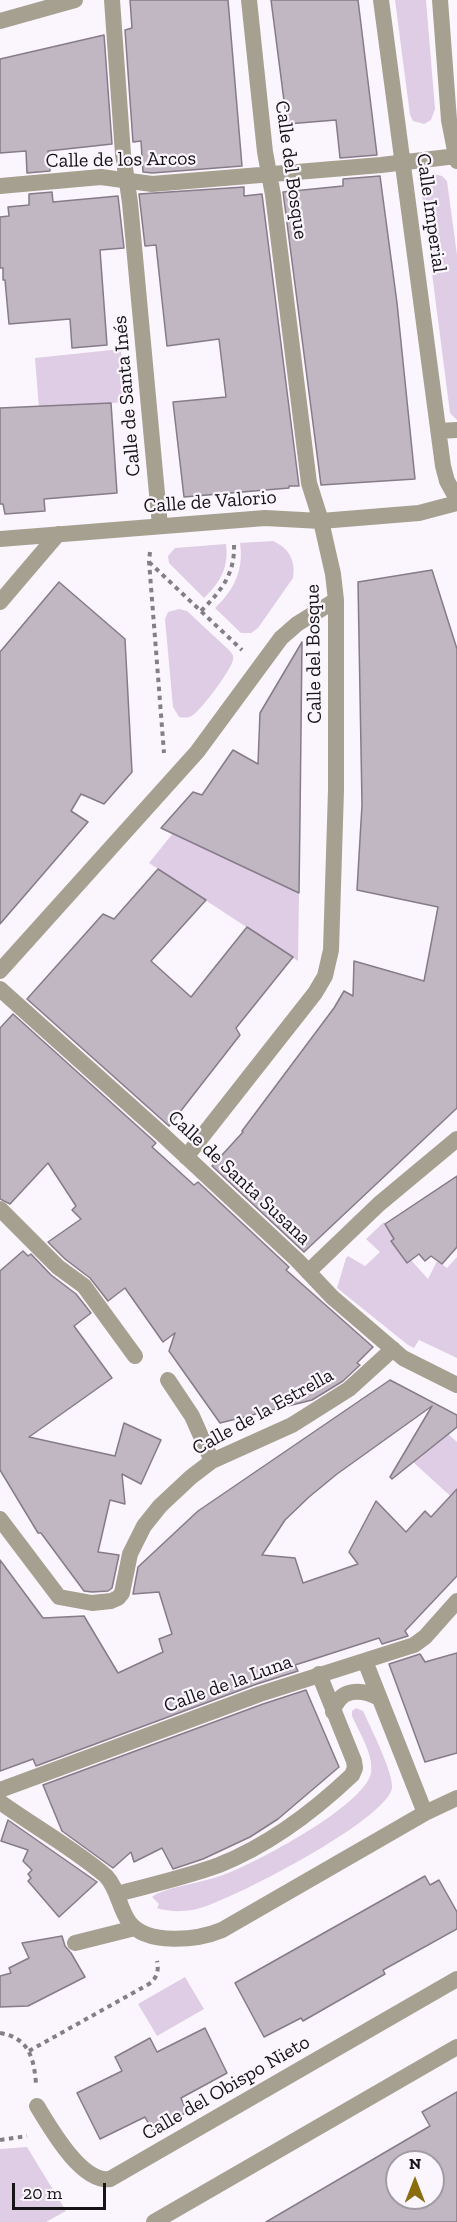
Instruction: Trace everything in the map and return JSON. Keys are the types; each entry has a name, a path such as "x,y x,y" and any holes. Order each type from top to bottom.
{"street":[{"path":"0,21 75,0"},
{"name":"Calle de Santa Inés","path":"112,0 160,526"},
{"name":"Calle del Bosque","path":"186,1157 315,993 328,968 331,950 336,790 336,600 321,521 309,483 249,0"},
{"name":"Calle Imperial","path":"381,0 445,473 457,501"},
{"name":"Calle Imperial","path":"440,0 449,120 457,158"},
{"name":"Calle de los Arcos","path":"0,186 100,177 152,184 457,158"},
{"path":"439,431 457,430"},
{"name":"Calle de Valorio","path":"0,539 273,518 321,521 419,513 457,501"},
{"path":"0,602 58,534"},
{"path":"0,971 168,786 212,733 274,645 289,630 336,600"},
{"name":"Calle de Santa Susana","path":"0,989 186,1157 332,1297 412,1364 457,1385"},
{"path":"308,1272 385,1199 457,1139"},
{"path":"0,1209 58,1267 84,1286 135,1356"},
{"name":"Calle de la Estrella","path":"0,1519 54,1592 66,1600 92,1603 118,1598 122,1593 130,1554 144,1526 160,1506 191,1477 212,1461 298,1421 349,1389 393,1349"},
{"path":"168,1380 192,1416 212,1461"},
{"name":"Calle de la Luna","path":"0,1790 240,1701 417,1643 457,1601"},
{"path":"365,1661 425,1813"},
{"path":"117,1894 218,1865 255,1848 308,1813 354,1772 354,1761 319,1674"},
{"path":"333,1712 342,1696 351,1692 360,1691 380,1698"},
{"path":"0,1802 28,1823 43,1829 110,1880 127,1919 135,1928 153,1936 192,1938 222,1930 425,1813 457,1798"},
{"path":"75,1943 135,1928"},
{"name":"Calle del Obispo Nieto","path":"38,2106 64,2149 98,2178 110,2179 457,1979"},
{"path":"154,2222 457,2047"}],"path":[{"path":"201,611 224,586 232,568 234,547 231,521"},
{"path":"160,526 149,561 168,786"},
{"path":"149,561 238,645 258,669"},
{"path":"29,2052 155,1980 158,1965 153,1936"},
{"path":"0,2033 14,2037 29,2052 34,2066 38,2106"}],"shaded area":[{"path":"395,0 426,0 435,109 431,120 424,124 413,121 410,115"},
{"path":"434,174 442,176 447,181 457,255 457,420 450,413 421,188 425,178"},
{"path":"121,349 125,402 39,408 35,358"},
{"path":"273,541 283,547 290,556 294,572 293,578 258,628 251,633 241,633 215,608 236,579 241,553 240,543"},
{"path":"226,544 225,567 215,586 204,598 169,563 168,556 175,548"},
{"path":"179,609 187,611 233,656 232,664 216,688 197,712 187,718 179,717 173,707 165,619 168,612"},
{"path":"173,833 299,893 298,961 149,863"},
{"path":"384,1222 397,1236 391,1241 406,1263 411,1260 428,1279 437,1261 447,1268 457,1257 457,1358 419,1340 414,1348 408,1345 337,1288 348,1256 365,1266 380,1252 366,1239"},
{"path":"448,1434 457,1442 457,1502 413,1462"},
{"path":"356,1708 363,1711 392,1781 392,1788 384,1802 364,1819 305,1858 241,1891 197,1909 177,1911 157,1908 159,1904 152,1897 156,1894 215,1878 282,1847 329,1817 364,1786 371,1773 371,1766 368,1751 352,1716 352,1711"},
{"path":"185,1977 204,2009 157,2036 138,2004"},
{"path":"27,2147 66,2211 46,2222 0,2222 0,2149"}],"building":[{"path":"130,0 228,0 242,166 143,172 141,141 133,142 125,30 132,28"},
{"path":"271,0 358,0 377,155 340,158 336,120 287,124"},
{"path":"104,35 112,144 48,151 50,171 27,173 26,151 0,153 0,59"},
{"path":"380,176 397,303 415,479 321,485 283,192 343,186 343,179"},
{"path":"244,187 244,196 262,194 299,486 184,497 173,402 226,397 219,339 167,346 156,245 145,246 139,194"},
{"path":"52,192 53,202 118,196 124,248 100,250 107,345 72,348 70,319 9,324 5,280 3,280 3,268 0,268 0,217 9,216 8,207 29,205 29,194"},
{"path":"111,403 117,493 44,499 45,511 5,514 3,504 0,504 0,408"},
{"path":"432,570 457,649 457,1108 304,1252 212,1166 243,1132 344,991 353,996 354,961 424,981 438,907 357,890 362,805 358,582"},
{"path":"59,582 125,639 132,772 104,804 81,794 71,811 88,822 0,924 0,652"},
{"path":"302,642 299,893 161,828 193,792 202,795 233,750 258,764 260,713"},
{"path":"158,869 206,900 151,961 191,997 247,927 293,957 236,1028 240,1035 169,1126 27,999 103,914 114,919"},
{"path":"13,1014 156,1143 152,1147 194,1185 198,1182 289,1267 286,1270 373,1347 357,1363 360,1365 343,1381 312,1400 220,1423 169,1351 175,1333 163,1342 125,1288 108,1301 90,1278 65,1259 48,1242 81,1219 72,1210 76,1206 48,1163 10,1204 0,1199 0,1028"},
{"path":"457,1176 457,1247 442,1264 431,1256 425,1261 419,1254 407,1263 391,1241 394,1239 385,1224"},
{"path":"23,1251 28,1256 31,1254 51,1275 76,1294 91,1313 74,1326 112,1378 29,1437 115,1456 124,1423 161,1440 141,1484 122,1474 125,1504 110,1500 98,1552 119,1555 112,1588 108,1591 84,1591 41,1533 38,1533 0,1470 0,1271"},
{"path":"390,1380 457,1415 457,1427 392,1479 390,1477 432,1406 337,1474 309,1497 285,1520 262,1555 295,1558 303,1583 358,1564 349,1552 376,1501 406,1532 425,1511 431,1517 457,1489 457,1576 405,1631 408,1636 382,1644 379,1638 295,1665 298,1671 36,1766 33,1759 0,1771 0,1560 43,1618 84,1616 118,1673 163,1652 159,1639 172,1634 159,1592 133,1594 138,1567 198,1511"},
{"path":"457,1653 457,1753 425,1762 389,1664 420,1654 425,1662"},
{"path":"306,1690 339,1767 278,1819 250,1837 203,1859 173,1869 162,1848 134,1862 131,1852 113,1868 62,1831 43,1785"},
{"path":"8,1820 97,1882 59,1917 28,1881 31,1878 28,1874 32,1870 23,1861 28,1850 1,1841"},
{"path":"425,1876 430,1885 439,1880 457,1912 457,1929 383,1970 385,1974 303,2021 301,2018 264,2037 235,1983"},
{"path":"62,1936 65,1946 85,1977 28,2006 0,2007 0,1976 11,1973 9,1968 29,1958 22,1943"},
{"path":"205,2028 227,2073 181,2098 187,2112 152,2130 145,2117 100,2139 77,2093 122,2071 115,2057 150,2038 157,2052"},
{"path":"457,2092 457,2222 266,2222 385,2152 385,2210 445,2210 445,2150 389,2150 430,2126 422,2112"}]}
